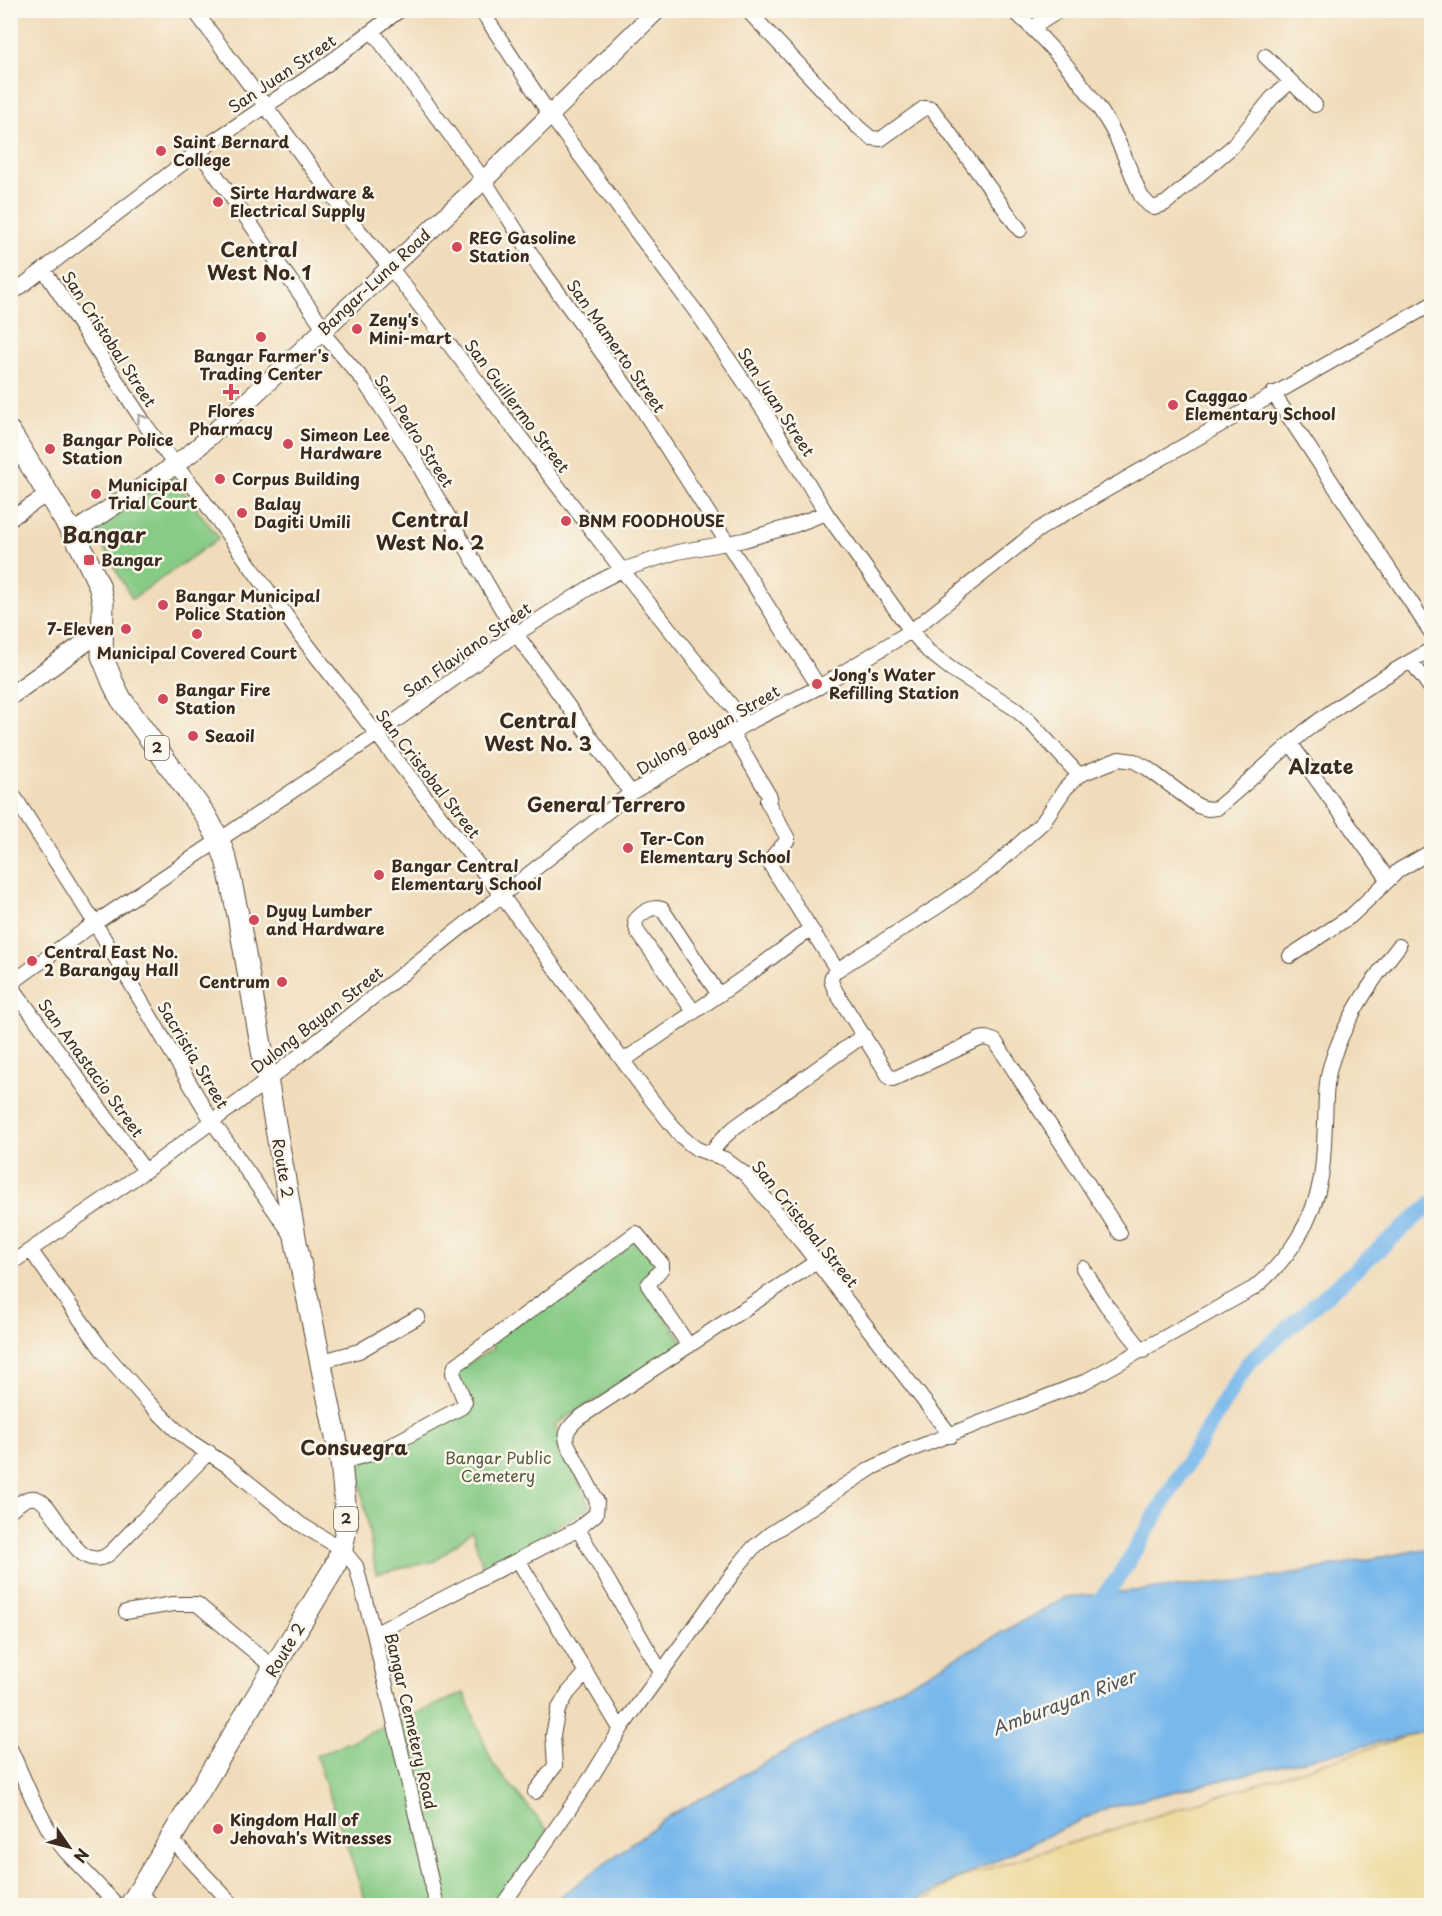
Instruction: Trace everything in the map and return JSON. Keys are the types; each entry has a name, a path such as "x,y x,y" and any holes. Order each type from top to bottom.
{"highway":[{"name":"Route 2","path":"10,432 89,560 103,602 102,656 112,683 121,699 194,798 219,840 232,884 296,1242 340,1462 347,1524 342,1549 334,1568 171,1839 141,1901"}],"main road":[{"name":"Bangar-Luna Road","path":"73,533 196,449 484,180 657,10"},
{"path":"10,696 103,630"}],"street":[{"name":"San Guillermo Street","path":"194,10 376,253 390,267 622,570 746,724"},
{"name":"San Juan Street","path":"10,295 199,151 318,71 400,10"},
{"name":"San Juan Street","path":"481,10 550,115 702,320 766,414 826,513 911,631 928,651 951,669 1014,708 1079,775"},
{"path":"747,10 871,138 881,139 924,108 932,109 1020,230"},
{"path":"1013,10 1082,83 1110,125 1142,196 1154,208 1166,203 1233,146 1272,98 1290,82"},
{"path":"1032,28 1060,10"},
{"name":"San Mamerto Street","path":"373,32 484,180 539,266 639,404 819,687"},
{"path":"1265,56 1315,105"},
{"name":"San Pedro Street","path":"199,151 323,329 363,380 411,452 516,634 631,793"},
{"name":"San Cristobal Street","path":"44,270 147,427 207,505 300,635 502,896 681,1136 697,1149 725,1159 746,1175 951,1436"},
{"name":"Dulong Bayan Street","path":"10,1264 145,1171 267,1081 631,793 746,724 819,687 911,631 1038,530 1431,304"},
{"path":"1273,393 1431,634"},
{"path":"10,519 48,494"},
{"name":"San Flaviano Street","path":"11,984 95,923 376,735 516,634 600,581 622,570 677,552 728,543 795,525 826,513"},
{"path":"1120,1233 995,1041 980,1039 891,1079 832,986 830,978 837,970 937,907 994,867 1043,822 1065,789 1079,775 1119,759 1134,761 1147,768 1198,807 1217,808 1348,699 1431,650"},
{"path":"1411,661 1431,690"},
{"path":"732,733 770,797 767,801 788,839 773,856 770,861 771,866 837,970"},
{"path":"1292,744 1389,879"},
{"name":"Sacristia Street","path":"10,790 95,923 212,1121 296,1242"},
{"path":"1290,956 1352,916 1399,870 1431,851"},
{"path":"694,1012 637,931 635,921 639,915 655,908 662,909 719,995"},
{"path":"624,1061 810,929"},
{"path":"502,1905 661,1672 739,1565 753,1548 770,1534 872,1468 908,1451 1084,1382 1254,1288 1268,1276 1288,1253 1305,1226 1321,1177 1330,1066 1340,1037 1378,971 1399,946"},
{"name":"San Anastacio Street","path":"11,984 145,1171"},
{"path":"710,1154 735,1127 864,1035"},
{"path":"340,1462 378,1452 462,1407 465,1402 453,1373 455,1366 636,1233 662,1264 662,1268 648,1285 689,1346"},
{"path":"31,1251 103,1351 147,1402 179,1433 209,1452 300,1524 342,1549"},
{"path":"374,1634 578,1529 596,1514 598,1504 567,1443 566,1433 579,1418 816,1262"},
{"path":"1083,1268 1106,1305 1143,1351"},
{"path":"320,1362 359,1351 418,1317"},
{"path":"10,1510 30,1497 36,1498 46,1506 75,1547 88,1557 100,1559 119,1544 209,1452"},
{"path":"578,1529 661,1672"},
{"name":"Bangar Cemetery Road","path":"342,1549 356,1566 437,1905"},
{"path":"519,1560 618,1725 622,1726"},
{"path":"126,1612 197,1604 274,1668"},
{"path":"536,1792 555,1766 553,1735 558,1710 568,1693 586,1673"},
{"path":"10,1748 50,1832 118,1905"},
{"path":"171,1839 234,1905"}],"green space":[{"path":"170,474 219,538 132,599 95,532"},
{"name":"Bangar Public Cemetery","path":"635,1237 658,1268 643,1287 685,1344 555,1425 590,1507 484,1570 472,1531 435,1561 376,1574 358,1465 468,1406 455,1372 494,1348 491,1343"},
{"path":"464,1693 493,1764 549,1832 497,1905 367,1905 316,1756"}],"sand":[{"path":"1422,1732 1431,1733 1431,1905 918,1906 956,1879"}],"water":[{"name":"Amburayan River","path":"1431,1548 1431,1733 1422,1732 1109,1807 956,1879 909,1905 549,1905 669,1816 1066,1597 1262,1579"}],"waterway":[{"path":"1092,1610 1118,1578 1247,1364 1432,1203"}],"place":[{"name":"Saint Bernard College","path":"161,151"},
{"name":"Sirte Hardware & Electrical Supply","path":"218,202"},
{"name":"REG Gasoline Station","path":"457,247"},
{"name":"Zeny's Mini-mart","path":"357,329"},
{"name":"Bangar Farmer's Trading Center","path":"261,337"},
{"name":"Flores Pharmacy","path":"231,392"},
{"name":"Caggao Elementary School","path":"1173,405"},
{"name":"Simeon Lee Hardware","path":"288,444"},
{"name":"Bangar Police Station","path":"50,449"},
{"name":"Corpus Building","path":"220,479"},
{"name":"Municipal Trial Court","path":"96,494"},
{"name":"Balay Dagiti Umili","path":"242,513"},
{"name":"BNM FOODHOUSE","path":"566,521"},
{"name":"Bangar","path":"89,560"},
{"name":"Bangar Municipal Police Station","path":"163,605"},
{"name":"7-Eleven","path":"126,629"},
{"name":"Municipal Covered Court","path":"197,634"},
{"name":"Jong's Water Refilling Station","path":"817,684"},
{"name":"Bangar Fire Station","path":"163,699"},
{"name":"Seaoil","path":"193,736"},
{"name":"Ter-Con Elementary School","path":"628,848"},
{"name":"Bangar Central Elementary School","path":"379,875"},
{"name":"Dyuy Lumber and Hardware","path":"254,920"},
{"name":"Central East No. 2 Barangay Hall","path":"32,961"},
{"name":"Centrum","path":"282,982"},
{"name":"Kingdom Hall of Jehovah's Witnesses","path":"218,1829"}],"district":[{"name":"Central West No. 1","path":"259,262"},
{"name":"Central West No. 2","path":"430,532"},
{"name":"Bangar","path":"104,535"},
{"name":"Central West No. 3","path":"538,732"},
{"name":"Alzate","path":"1321,767"},
{"name":"General Terrero","path":"606,805"},
{"name":"Consuegra","path":"354,1448"}]}
